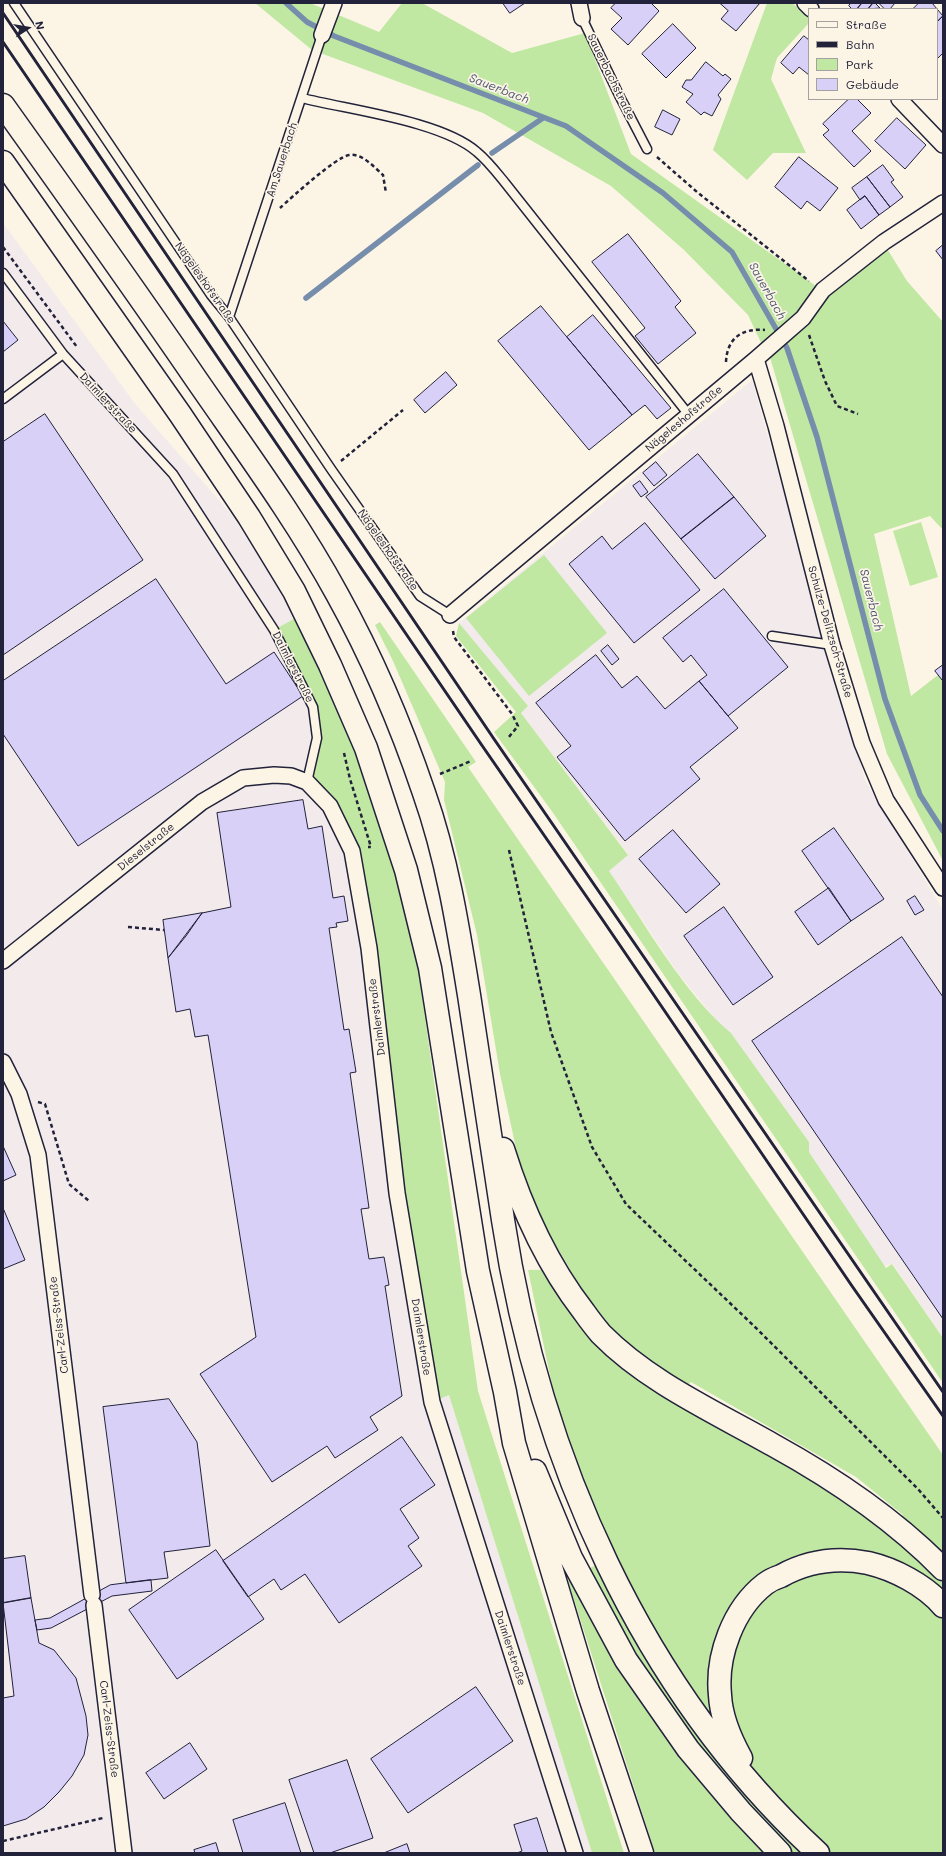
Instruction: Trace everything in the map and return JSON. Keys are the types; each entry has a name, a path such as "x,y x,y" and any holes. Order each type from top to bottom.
{"highway":[{"path":"3,105 272,488 337,594 390,701 425,796 448,881 460,940 504,1227 520,1305 537,1374 555,1435 579,1502 607,1565 670,1678 713,1736 767,1802 818,1853"},
{"path":"3,162 180,414 249,517 294,590 330,665 366,748 406,870 430,968 478,1271 505,1392 514,1443 588,1691 642,1853"},
{"path":"481,1073 514,1184 536,1236 563,1286 601,1334 632,1360 673,1389 775,1446 848,1490 892,1525 943,1569"},
{"path":"505,1392 534,1470 571,1558 626,1660 688,1749 741,1812 780,1853"},
{"path":"767,1802 735,1747 723,1717 720,1694 720,1670 726,1639 742,1609 764,1584 793,1569 822,1561 850,1559 882,1566 907,1577 943,1606"}],"street":[{"name":"Am Sauerbach","path":"322,35 329,21 334,3"},
{"name":"Sauerbachstraße","path":"579,3 582,18"},
{"path":"900,100 943,145"},
{"name":"Nägeleshofstraße","path":"450,615 760,355 801,319 823,290 884,242 943,203"},
{"name":"Schulze-Delitzsch-Straße","path":"760,355 776,426 832,645 862,742 886,800 943,888"},
{"name":"Dieselstraße","path":"3,962 202,802 229,786 243,778 274,775 291,776 307,782"},
{"name":"Daimlerstraße","path":"307,782 330,806 352,851 369,948 397,1193 432,1402 575,1853"},
{"name":"Carl-Zeiss-Straße","path":"3,1062 19,1094 38,1155 124,1853"}],"lane":[{"name":"Nägeleshofstraße","path":"14,3 211,295 229,317 331,469 420,596 450,615"},
{"name":"Sauerbachstraße","path":"582,18 647,149"},
{"name":"Am Sauerbach","path":"229,317 322,35"},
{"path":"302,98 399,120 445,133 477,151 506,184 689,415"},
{"name":"Daimlerstraße","path":"3,274 63,354 173,474 274,630 313,707 316,720 317,738 307,782"},
{"path":"3,399 63,354"},
{"path":"772,636 832,645"}],"path":[{"path":"647,149 704,197 823,290"},
{"path":"260,226 338,161 350,155 363,157 383,175 386,193"},
{"path":"801,319 836,406 858,414"},
{"path":"729,382 726,374 726,360 729,346 734,337 743,332 756,329 768,330"},
{"path":"331,469 402,410"},
{"path":"450,615 454,637 512,714 518,726 508,738"},
{"path":"440,774 471,761"},
{"path":"509,850 551,1032 592,1147 626,1204 756,1327 918,1489 943,1518"},
{"path":"128,926 164,930"},
{"path":"19,1094 45,1104 69,1184 89,1201"},
{"path":"3,1841 120,1814"}],"shaded area":[{"path":"3,223 136,405 232,515 299,616 274,630 313,707 352,851 432,1402 449,1394 592,1853 3,1853"},
{"path":"752,380 865,780 943,910 943,1338 893,1264 884,1266 809,1152 809,1142 731,1033 716,1020 678,973 609,871 628,854 521,713 528,706 459,623"}],"green space":[{"path":"255,3 310,3 379,32 402,3 422,3 512,53 585,33 631,154 816,286 800,320 765,351 748,315 684,250 611,186 483,113 312,50"},
{"path":"767,3 792,3 808,15 808,24 777,58 771,79 806,153 773,153 747,180 713,150"},
{"path":"886,247 907,281 943,322 943,530 930,516 874,534 911,696 943,671 943,861 887,754 769,354 826,294"},
{"path":"921,522 938,577 910,586 893,531"},
{"path":"544,555 607,633 529,696 466,618"},
{"path":"299,616 344,710 386,836 416,954 478,1391 624,1853 592,1853 449,1395 432,1402 352,851 307,782 316,720 274,630"},
{"path":"380,622 476,762 468,767 943,1455 943,1853 655,1853 568,1581 611,1556 561,1428 528,1270 570,1269 536,1213 517,1153 500,1074 477,935 444,800 445,782 393,661 375,625","holes":["691,1382 856,1477 903,1515 888,1529 844,1496 674,1398"]},
{"path":"459,623 528,706 521,713 628,855 609,871 666,956 697,998 731,1033 809,1142 809,1152 886,1268 892,1264 943,1338 943,1383 551,810 494,732 516,712 456,636"}],"building":[{"path":"503,3 525,3 510,13"},
{"path":"616,3 651,3 659,11 628,45 611,29 622,18 611,8"},
{"path":"720,3 760,3 736,31 721,19 728,11"},
{"path":"851,3 862,3 858,8 851,8 849,6"},
{"path":"862,3 873,3 869,8 858,8"},
{"path":"873,3 875,3 880,8 869,8"},
{"path":"879,3 895,3 891,8 884,8"},
{"path":"919,3 932,3 936,8 914,8"},
{"path":"938,10 943,16 938,21"},
{"path":"943,16 943,53 938,58 938,21"},
{"path":"673,24 696,48 666,78 642,54"},
{"path":"804,36 808,39 808,74 799,67 793,74 781,63"},
{"path":"706,62 723,76 725,74 731,79 718,95 721,99 712,116 704,112 701,115 686,102 693,94 682,87 686,80 691,80"},
{"path":"848,100 858,100 871,113 852,131 871,151 854,167 823,135 829,130 823,124"},
{"path":"663,110 680,119 672,135 655,127"},
{"path":"897,118 926,145 905,169 875,141"},
{"path":"799,157 838,188 820,211 807,201 801,209 775,187"},
{"path":"883,165 894,180 891,182 903,197 890,207 867,177"},
{"path":"867,177 890,207 879,215 865,196 860,200 852,188"},
{"path":"865,196 879,215 861,229 847,210"},
{"path":"628,234 681,301 675,307 696,333 658,364 635,336 645,328 592,262"},
{"path":"943,245 943,260 936,251"},
{"path":"541,306 632,415 589,450 498,341"},
{"path":"593,315 671,408 657,419 645,405 632,415 567,337"},
{"path":"3,321 18,340 3,352"},
{"path":"446,372 457,385 425,413 414,400"},
{"path":"45,414 143,560 3,655 3,442"},
{"path":"698,454 734,497 681,539 646,497"},
{"path":"656,462 667,475 654,486 643,473"},
{"path":"640,481 648,492 641,497 633,486"},
{"path":"734,497 766,536 715,579 681,539"},
{"path":"645,523 700,590 634,643 569,564 602,536 612,549"},
{"path":"156,579 226,684 274,652 303,696 78,846 3,734 3,681"},
{"path":"724,589 788,667 728,716 699,681 707,675 691,655 683,662 663,638"},
{"path":"608,645 619,659 612,665 601,651"},
{"path":"596,655 622,688 637,676 665,709 699,681 738,728 690,767 700,779 625,841 557,757 571,746 536,703"},
{"path":"943,665 943,680 942,680 935,671"},
{"path":"303,800 308,829 322,826 333,898 344,896 348,921 336,923 337,927 329,928 344,1030 349,1029 356,1072 350,1073 369,1208 361,1209 369,1259 384,1257 389,1285 385,1286 402,1396 370,1417 378,1430 335,1458 327,1446 272,1482 200,1374 256,1337 208,1035 195,1037 190,1009 176,1012 168,958 202,913 231,907 217,813"},
{"path":"834,828 884,899 851,921 802,851"},
{"path":"673,830 720,884 686,913 639,859"},
{"path":"829,888 851,921 818,945 795,912"},
{"path":"915,896 924,910 915,915 907,901"},
{"path":"724,907 773,977 733,1005 684,936"},
{"path":"202,913 186,936 168,958 163,920"},
{"path":"902,937 943,997 943,1319 752,1041"},
{"path":"3,1146 16,1175 3,1181"},
{"path":"3,1208 25,1260 3,1269"},
{"path":"169,1399 197,1442 210,1546 164,1552 168,1578 126,1583 103,1407"},
{"path":"402,1437 435,1485 400,1509 419,1538 408,1546 422,1566 339,1623 305,1574 281,1590 274,1579 248,1597 223,1561"},
{"path":"216,1550 264,1619 177,1679 129,1610"},
{"path":"25,1556 31,1598 3,1603 3,1559"},
{"path":"151,1580 152,1591 112,1596 51,1628 37,1630 35,1620 50,1618 110,1585"},
{"path":"31,1598 39,1643 54,1650 76,1678 86,1716 88,1735 84,1755 72,1776 59,1792 44,1807 26,1819 3,1826 3,1698 14,1696 3,1603"},
{"path":"476,1687 513,1741 408,1813 371,1759"},
{"path":"190,1743 207,1769 164,1799 146,1773"},
{"path":"347,1760 373,1838 330,1853 314,1853 289,1780"},
{"path":"285,1803 301,1853 243,1853 233,1820"},
{"path":"537,1818 548,1853 517,1853 522,1851 514,1825"},
{"path":"216,1843 219,1853 195,1853 194,1850"},
{"path":"407,1844 410,1853 384,1853"}],"waterway":[{"name":"Sauerbach","path":"286,3 307,22 334,36 566,126 663,193 732,252 787,348 817,437 885,699 920,795 943,831"},
{"path":"492,153 543,118"},
{"path":"306,298 478,165"}],"railway":[{"path":"3,13 494,739 943,1392"},
{"path":"3,42 481,744 852,1286 943,1416"}]}
